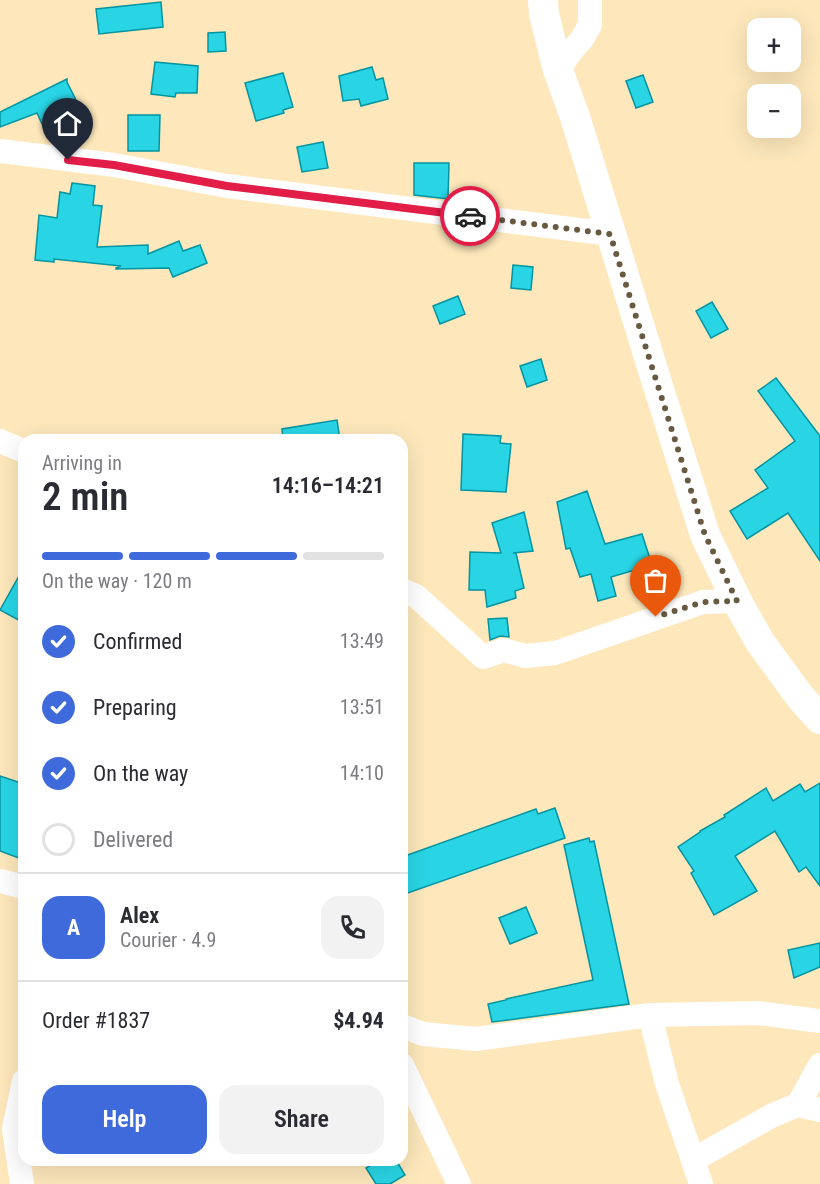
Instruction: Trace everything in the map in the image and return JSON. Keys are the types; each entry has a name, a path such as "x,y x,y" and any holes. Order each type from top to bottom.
{"street":[{"path":"543,0 544,14 558,70 575,117 705,535 760,642 801,698 820,719"},
{"path":"558,70 590,25 590,0"},
{"path":"0,151 114,165 227,186 610,234"},
{"path":"0,441 18,448"},
{"path":"408,593 416,596 483,657 504,650 525,656 555,652 703,602 737,601"},
{"path":"0,881 18,886"},
{"path":"408,1028 423,1034 476,1039 650,1016 758,1013 820,1021"},
{"path":"650,1016 667,1084 701,1184"},
{"path":"693,1160 773,1115 809,1107 820,1065"},
{"path":"408,1078 459,1184"},
{"path":"18,1098 7,1130 22,1184"}],"building":[{"path":"161,2 163,27 99,34 96,9"},
{"path":"225,32 226,51 208,52 208,33"},
{"path":"155,62 198,66 197,93 176,93 175,97 151,94"},
{"path":"372,67 376,80 383,78 388,99 361,106 359,99 343,101 339,76"},
{"path":"283,73 293,107 283,110 284,113 256,121 245,83"},
{"path":"643,75 653,102 636,108 626,81"},
{"path":"67,79 84,116 47,135 37,113 0,127 0,112"},
{"path":"128,115 160,115 159,151 128,151"},
{"path":"323,142 328,168 302,172 297,147"},
{"path":"414,163 449,163 448,199 414,195"},
{"path":"72,183 95,186 93,205 102,206 97,247 148,245 148,254 179,241 183,251 200,245 207,263 173,277 169,268 116,269 121,266 54,259 54,262 35,260 39,215 57,218 60,192 70,194"},
{"path":"513,265 533,267 531,290 511,288"},
{"path":"458,296 465,314 440,324 433,306"},
{"path":"712,302 728,329 711,338 696,311"},
{"path":"541,359 547,380 527,387 520,366"},
{"path":"776,378 820,436 820,561 788,513 747,539 730,511 768,488 755,470 795,441 758,391"},
{"path":"337,420 339,434 282,434 282,429"},
{"path":"463,434 501,436 500,443 511,444 506,492 461,490"},
{"path":"587,491 605,544 642,534 652,565 611,577 616,596 598,601 591,574 580,577 570,548 566,549 557,502"},
{"path":"524,512 533,551 513,553 516,553 524,588 515,591 516,598 487,607 485,590 469,590 470,552 501,553 492,523"},
{"path":"18,578 18,620 0,610"},
{"path":"507,618 509,637 500,636 490,640 488,619"},
{"path":"0,776 18,782 18,858 0,851"},
{"path":"820,783 820,886 806,867 799,872 775,831 735,856 757,891 714,915 691,873 694,871 678,847 766,788 773,801 800,784 805,792"},
{"path":"555,808 565,838 408,893 408,855 536,809 538,814"},
{"path":"589,838 590,842 594,841 629,1004 492,1022 488,1004 593,980 564,845"},
{"path":"526,907 537,933 510,944 499,918"},
{"path":"820,943 820,967 794,978 788,950"},
{"path":"369,1166 400,1166 405,1175 390,1184 376,1184 366,1168"}],"way so far":[{"path":"470,216 610,234 705,535 737,601 703,602 656,617"}],"route":[{"path":"68,160 114,165 227,186 470,216"}]}
